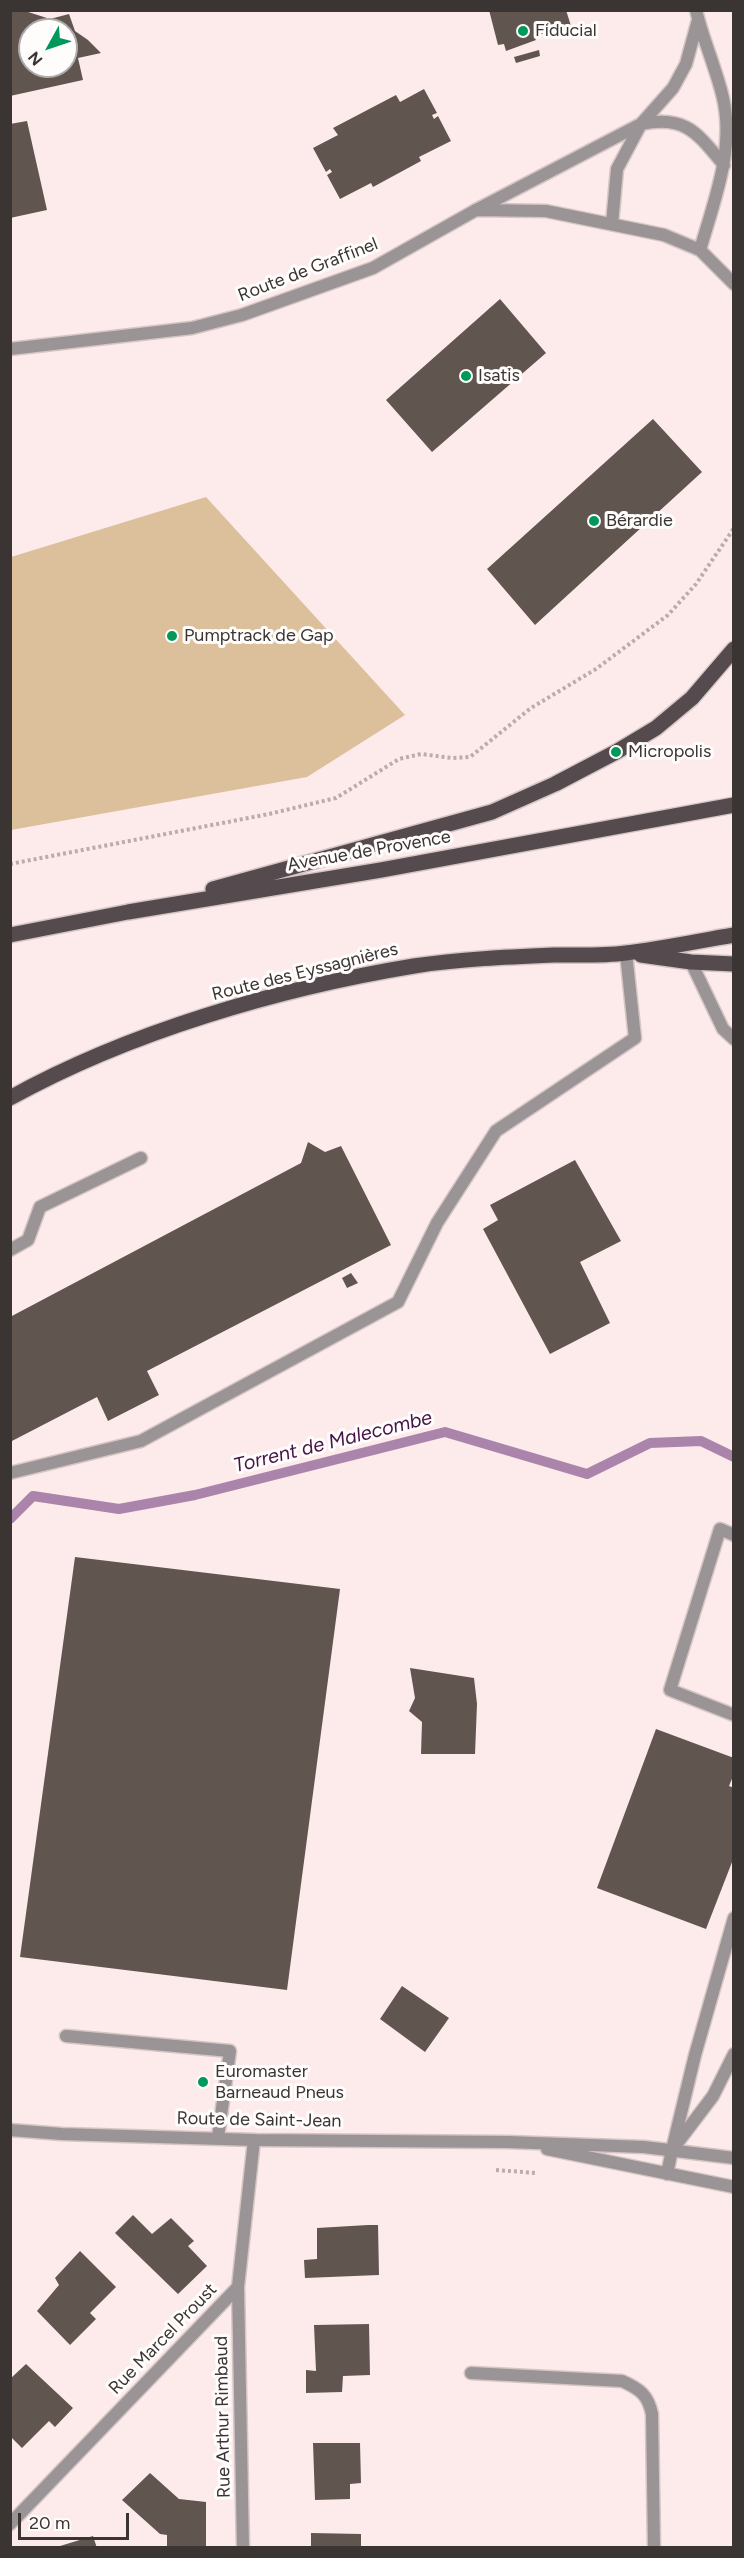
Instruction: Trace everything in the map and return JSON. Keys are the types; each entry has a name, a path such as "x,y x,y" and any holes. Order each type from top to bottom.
{"main road":[{"path":"128,912 492,812 555,784 656,729 692,698 734,649"},
{"name":"Avenue de Provence","path":"10,935 734,805"},
{"name":"Route des Eyssagnières","path":"10,1098 88,1061 158,1032 233,1008 321,985 414,966 516,956 626,953 734,935"},
{"name":"Route des Eyssagnières","path":"626,953 691,962 734,964"}],"street":[{"path":"612,224 617,169 641,124 673,88 681,72 697,15"},
{"path":"697,15 723,99 727,129 724,165 700,250"},
{"path":"641,124 663,120 685,125 703,140 724,165"},
{"name":"Route de Graffinel","path":"10,349 192,328 243,315 373,268 476,210 641,124"},
{"path":"476,210 546,211 664,235 700,250 734,284"},
{"path":"10,1473 141,1441 398,1302 437,1223 496,1131 635,1038 626,953"},
{"path":"691,962 723,1029 734,1039"},
{"path":"10,1250 28,1240 40,1207 141,1158"},
{"path":"734,1535 720,1530 670,1690 734,1715"},
{"path":"667,2174 695,2055 734,1918"},
{"path":"66,2036 230,2051 218,2137"},
{"path":"672,2150 713,2096 734,2054"},
{"name":"Route de Saint-Jean","path":"10,2130 62,2134 218,2137 254,2140 508,2142 644,2146 734,2158"},
{"name":"Rue Marcel Proust","path":"10,2524 238,2286 254,2140"},
{"name":"Route de Saint-Jean","path":"508,2142 734,2187"},
{"name":"Rue Arthur Rimbaud","path":"238,2286 243,2547"},
{"path":"471,2373 622,2381 639,2388 649,2400 652,2414 654,2547"}],"path":[{"path":"10,864 268,814 336,798 399,759 421,754 452,758 470,757 531,708 596,669 668,615 696,584 734,528"},
{"path":"487,2169 546,2174"}],"shaded area":[{"name":"Pumptrack de Gap","path":"206,497 405,715 307,777 11,830 11,557"}],"building":[{"path":"10,10 22,10 47,18 18,18 18,78 78,78 78,58 83,80 10,96"},
{"name":"Fiducial","path":"489,10 566,10 571,26 534,36 536,40 506,51 504,44 498,45"},
{"path":"69,14 70,18 54,18"},
{"path":"78,33 88,40 101,53 78,58"},
{"path":"539,50 540,56 516,63 514,57"},
{"path":"424,89 437,113 432,115 434,119 438,116 451,141 419,157 421,161 373,187 371,183 340,199 327,175 332,172 330,169 326,172 313,148 338,135 333,128 396,95 400,102"},
{"path":"27,121 47,210 10,218 10,124"},
{"name":"Isatis","path":"500,299 546,353 432,452 386,400"},
{"name":"Bérardie","path":"653,419 702,472 535,625 487,569"},
{"path":"308,1142 325,1152 341,1146 391,1245 147,1371 159,1395 108,1421 97,1397 10,1442 10,1317 301,1163"},
{"path":"575,1160 621,1241 580,1262 610,1323 550,1354 483,1229 498,1220 490,1205"},
{"path":"351,1273 358,1283 347,1288 342,1278"},
{"path":"75,1557 340,1589 287,1990 20,1957"},
{"path":"410,1668 474,1678 477,1704 475,1754 421,1754 422,1722 409,1711 415,1698"},
{"path":"656,1729 734,1758 734,1774 729,1786 734,1788 734,1857 706,1929 597,1888"},
{"path":"402,1986 449,2018 425,2052 380,2019"},
{"path":"133,2215 152,2234 171,2218 194,2241 188,2246 207,2266 178,2294 115,2233"},
{"path":"378,2225 379,2275 305,2278 304,2260 317,2259 317,2228"},
{"path":"80,2251 116,2287 90,2313 96,2319 70,2345 37,2311 59,2285 55,2278"},
{"path":"369,2324 370,2375 343,2376 342,2392 306,2393 306,2370 316,2371 314,2325"},
{"path":"26,2364 73,2408 55,2427 49,2421 22,2448 10,2436 10,2379"},
{"path":"313,2443 360,2443 361,2483 350,2484 350,2499 315,2500"},
{"path":"150,2473 179,2499 206,2502 206,2548 167,2548 167,2535 160,2534 122,2500"},
{"path":"311,2533 361,2534 361,2548 311,2548"},
{"path":"93,2536 97,2548 60,2548 60,2546"}],"waterway":[{"name":"Torrent de Malecombe","path":"10,1519 33,1496 119,1509 195,1495 445,1432 587,1474 650,1443 701,1441 734,1457"}],"place":[{"name":"Fiducial","path":"523,31"},
{"name":"Isatis","path":"466,376"},
{"name":"Bérardie","path":"594,521"},
{"name":"Pumptrack de Gap","path":"172,636"},
{"name":"Micropolis","path":"616,752"},
{"name":"Euromaster Barneaud Pneus","path":"203,2082"}]}
